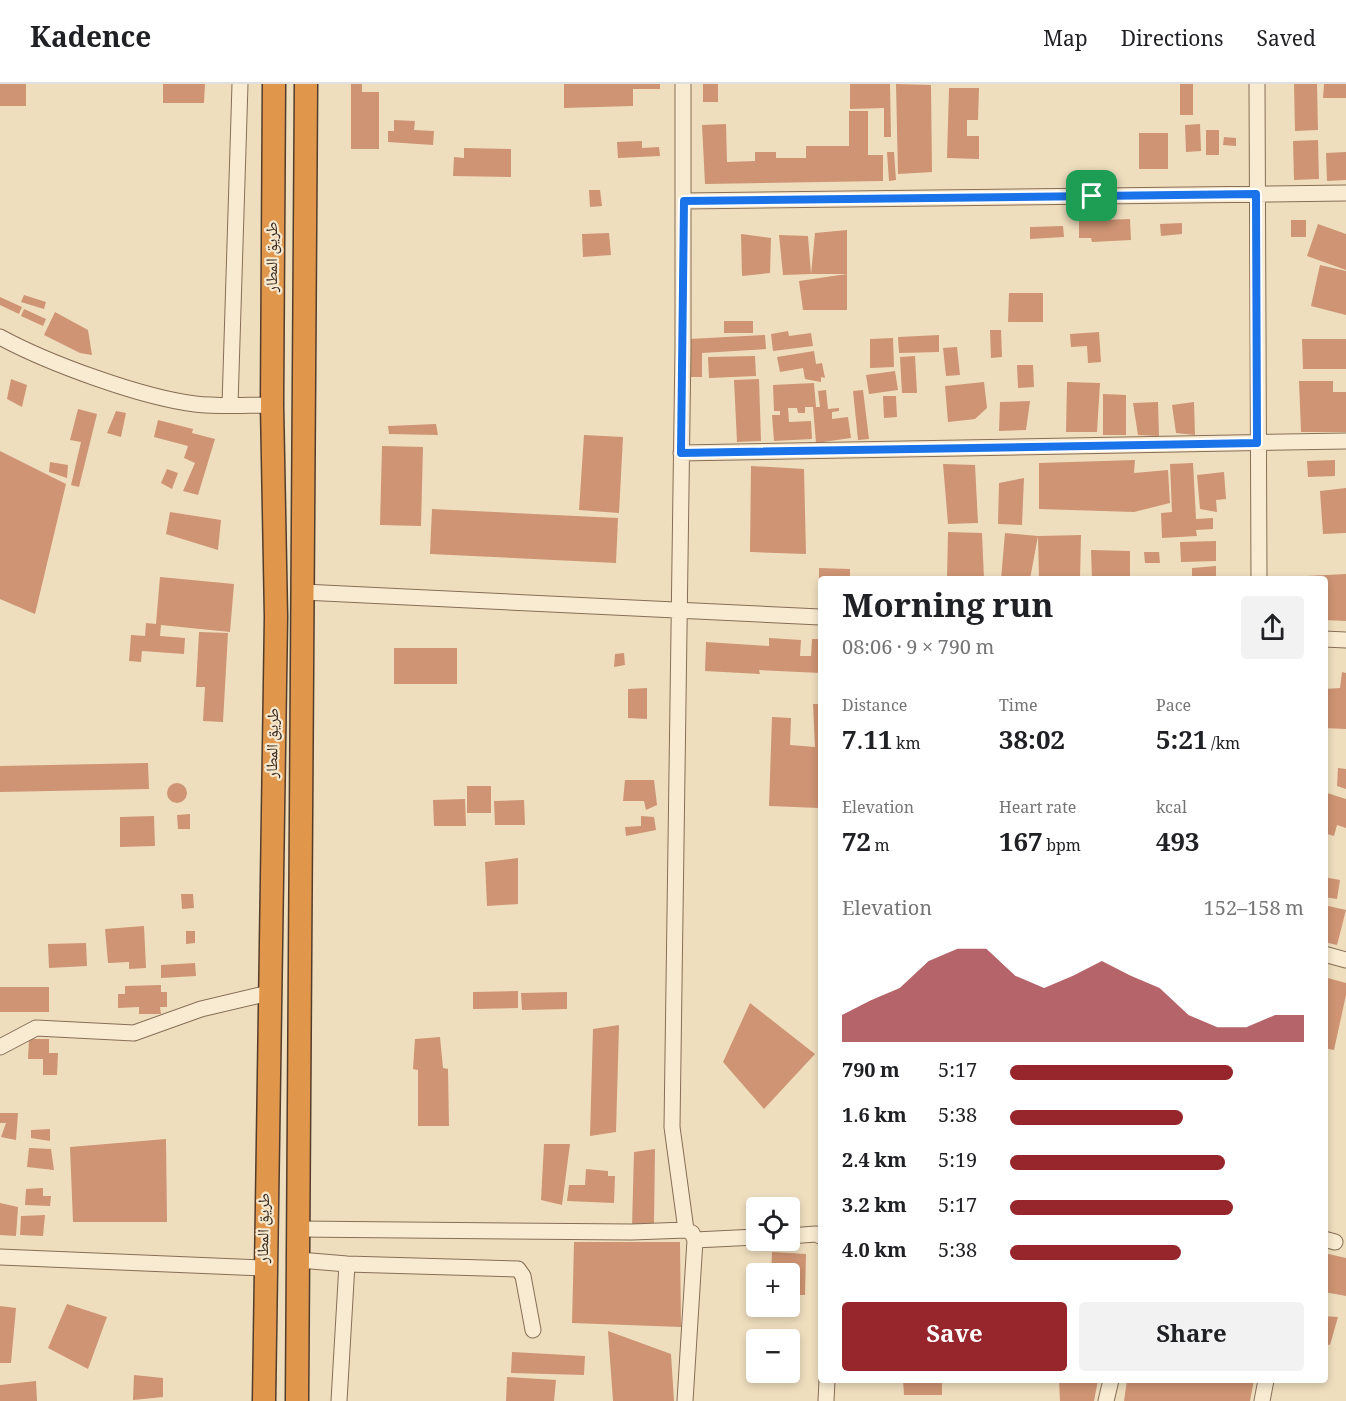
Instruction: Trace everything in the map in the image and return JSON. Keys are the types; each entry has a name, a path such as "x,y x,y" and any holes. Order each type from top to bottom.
{"highway":[{"name":"طريق المطار","path":"264,1401 264,1268 276,617 273,405 274,84"},
{"name":"طريق المطار","path":"297,1401 303,592 302,399 306,84"}],"street":[{"path":"230,405 240,84"},
{"path":"683,84 684,201 672,1127 691,1235 685,1401"},
{"path":"1257,84 1258,576"},
{"path":"684,201 1346,193"},
{"path":"0,337 44,357 121,385 195,404 273,405"},
{"path":"681,453 1346,441"},
{"path":"303,592 818,617"},
{"path":"1328,639 1346,640"},
{"path":"1328,955 1346,960"},
{"path":"0,1047 36,1028 134,1034 201,1009 269,993"},
{"path":"298,1229 632,1232 746,1237"},
{"path":"800,1235 818,1235"},
{"path":"0,1257 264,1268"},
{"path":"299,1260 347,1264 518,1269 523,1276 533,1330"},
{"path":"339,1401 347,1264"},
{"path":"826,1383 826,1401"},
{"path":"1106,1401 1110,1383"},
{"path":"1262,1401 1265,1383"}],"building":[{"path":"0,84 26,84 26,106 0,106"},
{"path":"163,84 205,84 204,103 163,103"},
{"path":"351,84 362,84 362,92 379,92 379,149 351,149"},
{"path":"564,84 660,84 660,89 633,89 633,106 564,108"},
{"path":"703,84 718,84 718,102 703,102"},
{"path":"850,84 890,84 891,137 884,137 884,108 850,109"},
{"path":"896,84 931,85 932,172 898,174"},
{"path":"1180,84 1193,84 1193,115 1180,115"},
{"path":"1294,84 1317,84 1318,130 1295,131"},
{"path":"1324,84 1346,84 1346,98 1323,98"},
{"path":"949,88 979,88 978,120 967,120 967,136 979,136 979,159 947,158"},
{"path":"849,111 868,111 868,155 883,155 883,181 705,184 702,125 726,124 727,162 755,161 755,152 776,152 776,158 806,158 806,146 849,146"},
{"path":"394,120 415,121 414,130 434,131 433,145 388,142 388,131 394,131"},
{"path":"1200,124 1201,151 1186,152 1185,125"},
{"path":"1206,130 1219,130 1219,155 1206,155"},
{"path":"1139,133 1168,133 1168,169 1139,169"},
{"path":"1224,137 1236,138 1236,146 1223,145"},
{"path":"1318,140 1319,179 1294,180 1293,141"},
{"path":"642,141 642,148 659,147 660,156 618,158 617,142"},
{"path":"464,148 511,149 511,177 453,176 454,157 464,158"},
{"path":"887,152 894,152 896,180 889,181"},
{"path":"1346,152 1346,180 1327,181 1326,153"},
{"path":"589,190 600,190 602,206 590,207"},
{"path":"1130,219 1131,240 1092,242 1091,238 1079,238 1079,221"},
{"path":"1291,220 1306,220 1306,237 1291,237"},
{"path":"1182,223 1182,234 1161,236 1160,224"},
{"path":"1318,224 1346,234 1346,270 1307,256"},
{"path":"1063,226 1064,237 1030,239 1030,227"},
{"path":"847,230 847,274 811,274 815,233"},
{"path":"609,233 611,255 583,257 582,234"},
{"path":"741,234 771,238 770,273 742,276"},
{"path":"779,235 808,236 811,274 783,275"},
{"path":"1320,265 1346,271 1346,315 1311,306"},
{"path":"847,274 847,310 803,310 799,281"},
{"path":"1009,293 1043,293 1043,322 1008,322"},
{"path":"24,295 46,302 44,309 21,302"},
{"path":"0,297 22,307 19,314 0,305"},
{"path":"24,309 46,319 43,326 21,316"},
{"path":"55,312 88,330 92,355 80,353 44,335"},
{"path":"724,321 753,321 753,333 724,333"},
{"path":"990,330 1001,330 1002,357 991,358"},
{"path":"788,331 789,336 811,333 813,346 773,351 771,334"},
{"path":"1099,332 1101,362 1088,363 1087,346 1071,347 1070,334"},
{"path":"765,335 766,349 702,353 702,377 689,377 689,339"},
{"path":"939,335 939,352 899,353 898,337"},
{"path":"893,338 894,367 870,368 870,339"},
{"path":"1302,339 1346,339 1346,369 1303,369"},
{"path":"957,347 960,375 946,376 943,348"},
{"path":"814,351 816,364 822,363 825,378 821,377 821,382 805,379 803,368 780,372 777,357"},
{"path":"755,356 756,376 709,378 708,357"},
{"path":"915,356 917,393 902,393 900,357"},
{"path":"1017,365 1033,365 1034,387 1018,388"},
{"path":"895,371 898,390 869,394 866,375"},
{"path":"11,379 27,385 22,407 7,399"},
{"path":"759,379 761,441 737,442 734,380"},
{"path":"1299,381 1333,381 1333,392 1346,392 1346,432 1301,432"},
{"path":"984,382 987,408 975,419 948,422 945,386"},
{"path":"1067,382 1100,383 1097,432 1066,432"},
{"path":"814,383 816,407 820,407 818,391 826,390 828,409 839,408 839,411 832,412 832,419 848,417 851,438 816,443 813,407 805,407 805,413 798,413 797,408 788,408 789,422 811,421 812,439 774,441 772,415 780,415 780,411 774,411 773,385"},
{"path":"863,390 869,439 858,440 853,391"},
{"path":"1103,394 1126,395 1126,435 1103,435"},
{"path":"883,396 896,396 897,417 884,418"},
{"path":"1030,401 1026,430 999,431 1000,402"},
{"path":"1158,402 1159,436 1138,435 1133,403"},
{"path":"1194,402 1195,435 1176,433 1172,405"},
{"path":"78,409 97,414 79,487 71,485 81,442 70,440"},
{"path":"116,411 126,413 121,437 107,433"},
{"path":"158,420 193,429 192,433 215,439 198,495 183,491 195,463 184,458 188,446 154,437"},
{"path":"436,424 438,435 389,434 388,426"},
{"path":"584,435 623,437 619,513 579,510"},
{"path":"382,446 423,447 421,526 380,525"},
{"path":"0,451 66,484 35,614 0,599"},
{"path":"1135,460 1134,473 1168,470 1170,503 1134,512 1039,509 1039,463"},
{"path":"1335,460 1335,476 1308,477 1307,461"},
{"path":"50,462 68,465 67,478 49,472"},
{"path":"1193,463 1196,519 1213,518 1213,529 1196,530 1197,536 1162,538 1161,513 1172,512 1170,464"},
{"path":"943,464 975,465 978,523 948,524"},
{"path":"751,466 804,469 806,554 750,552"},
{"path":"167,469 178,473 172,489 161,483"},
{"path":"1224,472 1226,499 1216,500 1217,512 1200,509 1197,475"},
{"path":"1024,478 1022,525 998,524 999,483"},
{"path":"1346,488 1346,533 1323,534 1320,491"},
{"path":"432,509 618,518 616,563 430,554"},
{"path":"170,512 221,520 218,550 166,534"},
{"path":"948,532 982,533 984,576 947,576"},
{"path":"1005,533 1038,536 1031,576 1001,576"},
{"path":"1081,535 1080,576 1039,576 1038,536"},
{"path":"1216,541 1216,561 1181,562 1180,542"},
{"path":"1091,550 1130,551 1130,576 1092,576"},
{"path":"1144,552 1159,552 1160,563 1145,563"},
{"path":"1216,566 1216,576 1192,576 1192,568"},
{"path":"819,568 850,569 850,576 819,576"},
{"path":"1346,574 1346,621 1328,620 1328,576 1307,576"},
{"path":"160,577 234,584 230,632 161,625 160,636 185,638 184,654 142,651 141,662 129,661 131,635 145,636 146,623 156,624"},
{"path":"199,632 228,633 223,722 203,721 205,687 196,687"},
{"path":"769,638 801,640 800,656 811,656 812,639 818,639 818,673 759,670 760,674 705,671 706,642 769,646"},
{"path":"394,648 457,648 457,684 394,684"},
{"path":"624,653 625,665 614,667 615,654"},
{"path":"1342,672 1346,673 1346,729 1328,728 1328,689 1340,688"},
{"path":"647,688 647,719 628,718 628,689"},
{"path":"813,704 818,704 818,808 769,806 772,717 791,718 790,745 815,747"},
{"path":"148,763 149,789 0,792 0,766"},
{"path":"1338,768 1346,769 1346,789 1337,786"},
{"path":"625,780 654,780 657,805 646,810 644,801 623,801"},
{"path":"173,783 181,783 187,789 187,797 181,803 173,803 167,797 167,789"},
{"path":"467,786 491,786 491,813 467,813"},
{"path":"1328,793 1346,799 1346,828 1337,825 1334,836 1328,834"},
{"path":"465,799 466,826 434,826 433,800"},
{"path":"524,800 525,825 495,825 494,801"},
{"path":"190,814 190,829 178,829 177,815"},
{"path":"154,816 155,846 120,847 120,817"},
{"path":"641,816 654,817 656,830 626,836 625,827 641,826"},
{"path":"518,858 518,904 487,906 485,862"},
{"path":"1328,878 1340,880 1337,899 1328,898"},
{"path":"181,894 193,894 194,908 182,909"},
{"path":"1328,906 1346,910 1337,945 1328,943"},
{"path":"144,926 146,968 129,969 129,962 108,963 105,929"},
{"path":"186,931 195,931 195,943 186,944"},
{"path":"86,943 87,966 49,968 48,944"},
{"path":"195,963 196,976 161,978 161,965"},
{"path":"1328,978 1346,983 1346,995 1334,1050 1328,1049"},
{"path":"161,985 161,992 167,992 167,1007 160,1007 161,1014 139,1014 139,1007 118,1008 118,994 125,994 125,986"},
{"path":"0,987 49,987 49,1012 0,1012"},
{"path":"518,991 518,1008 473,1009 473,992"},
{"path":"567,992 567,1009 522,1010 521,993"},
{"path":"750,1003 815,1054 764,1109 723,1062"},
{"path":"619,1025 616,1132 590,1136 593,1029"},
{"path":"440,1037 443,1068 448,1069 449,1126 418,1126 418,1070 413,1069 415,1039"},
{"path":"29,1039 49,1039 49,1053 58,1053 57,1075 43,1075 43,1059 28,1059"},
{"path":"0,1113 18,1113 16,1140 1,1137 6,1123 0,1123"},
{"path":"50,1129 50,1141 31,1138 31,1130"},
{"path":"166,1139 167,1222 73,1222 70,1147"},
{"path":"544,1144 570,1144 562,1205 541,1200"},
{"path":"29,1148 51,1149 54,1170 27,1167"},
{"path":"655,1149 654,1225 632,1227 634,1152"},
{"path":"586,1169 608,1171 608,1176 615,1176 614,1203 567,1201 569,1185 585,1185"},
{"path":"43,1188 43,1196 51,1196 50,1206 25,1205 26,1189"},
{"path":"0,1203 18,1207 16,1236 0,1235"},
{"path":"45,1215 43,1236 20,1235 21,1216"},
{"path":"574,1242 680,1242 681,1327 572,1323"},
{"path":"772,1252 806,1254 805,1295 800,1295 800,1263 772,1263"},
{"path":"1328,1254 1346,1258 1346,1296 1328,1293"},
{"path":"67,1304 107,1317 88,1369 48,1348"},
{"path":"0,1306 16,1308 11,1363 0,1363"},
{"path":"1328,1316 1338,1317 1330,1345 1328,1345"},
{"path":"608,1331 671,1354 674,1401 613,1401"},
{"path":"512,1352 585,1356 584,1375 511,1373"},
{"path":"134,1375 163,1378 163,1397 133,1400"},
{"path":"507,1377 556,1380 554,1401 506,1401"},
{"path":"36,1381 37,1401 0,1401 0,1385"},
{"path":"903,1383 942,1383 942,1395 904,1395"},
{"path":"1059,1383 1097,1383 1094,1401 1060,1401"},
{"path":"1127,1383 1253,1383 1250,1401 1124,1401"}],"route":[{"path":"1256,194 1257,443 681,453 684,201 1092,196 1256,194"}]}
